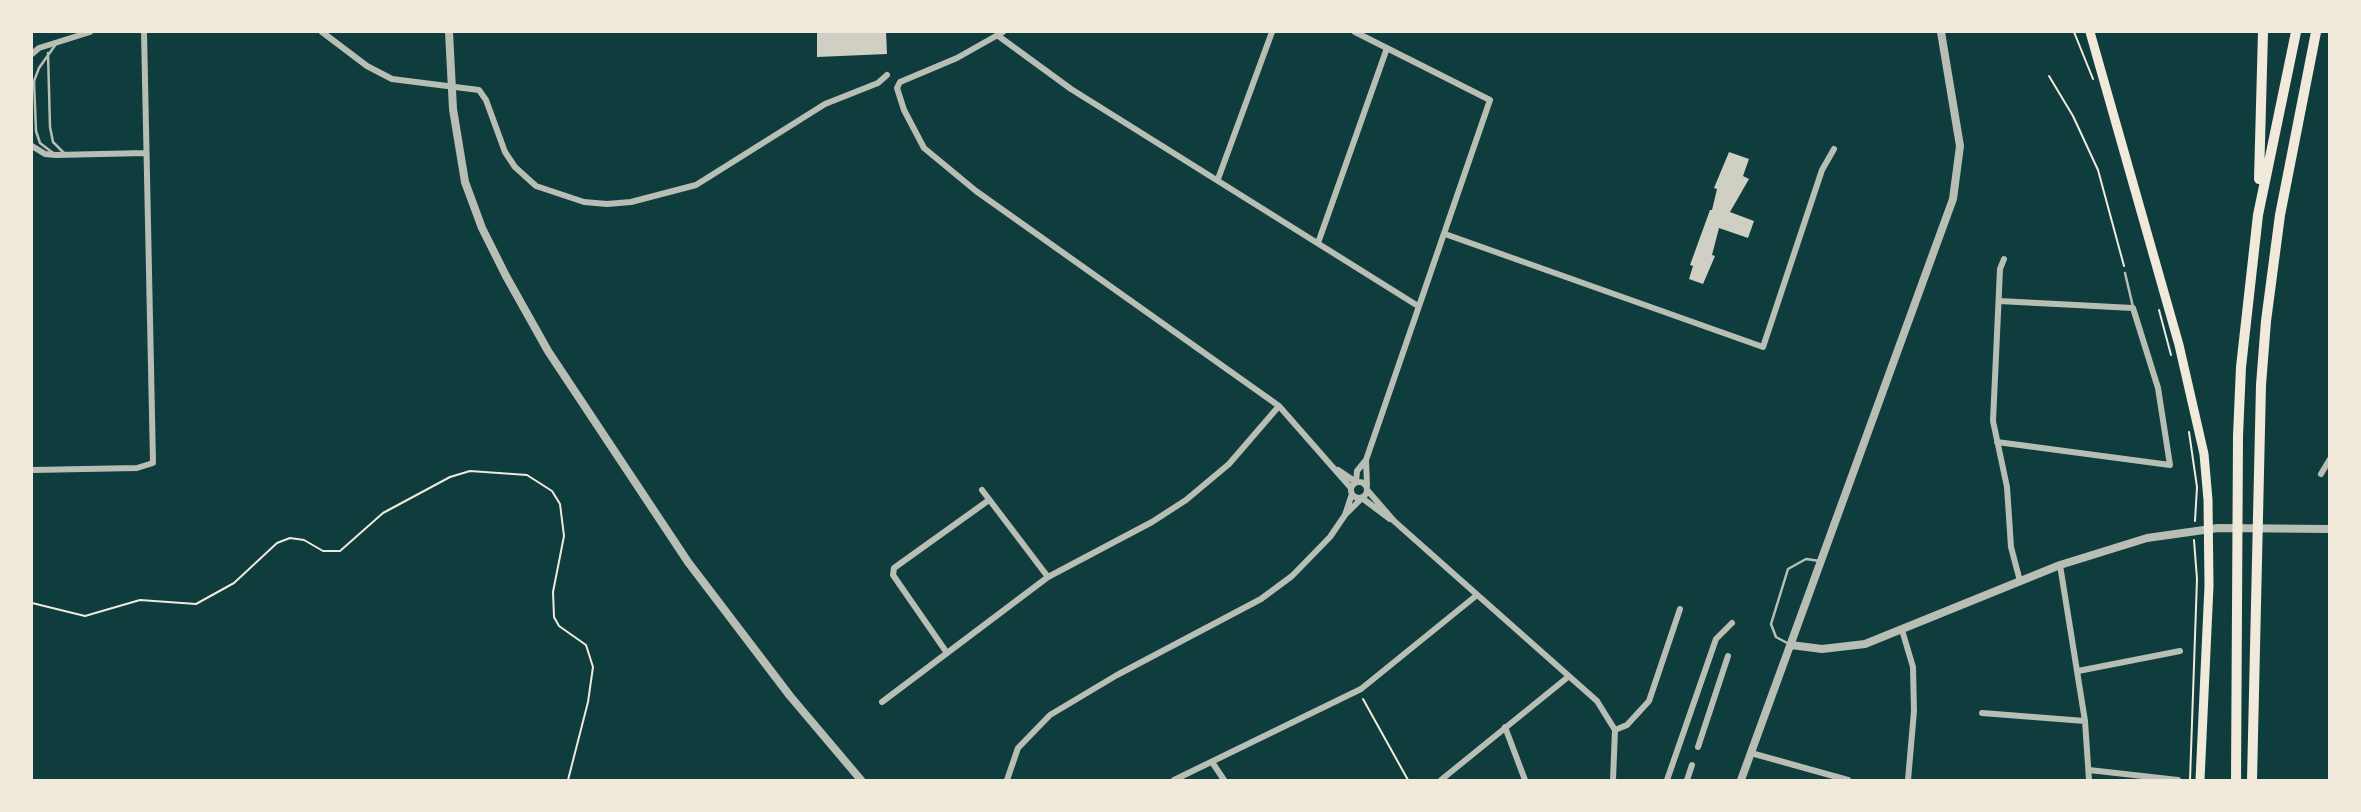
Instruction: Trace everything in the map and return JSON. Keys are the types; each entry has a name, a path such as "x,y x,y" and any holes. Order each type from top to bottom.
{"highway":[{"path":"2236,780 2238,436 2241,367 2258,215 2263,32"},
{"path":"2258,215 2296,32"},
{"path":"2252,780 2266,321 2282,203 2316,32"}],"main road":[{"path":"2090,32 2179,345 2204,454 2208,500 2209,586 2200,780"}],"street":[{"path":"32,54 89,32"},
{"path":"32,470 137,468 153,463 144,32"},
{"path":"322,32 380,74 404,82 479,90 486,100 505,152 515,167 536,186 556,195 584,202 631,202 695,185 825,104 878,83 887,75"},
{"path":"449,32 450,85 465,182 506,276 548,351 688,562 790,696 861,780"},
{"path":"1219,180 1272,32"},
{"path":"1345,515 1357,471 1366,460 1490,100 1355,32"},
{"path":"1741,780 1935,251 1957,182 1959,127 1941,32"},
{"path":"1394,521 1379,513 1352,491 1338,470 1279,406 948,169 915,135 898,85 902,80 957,58 1000,33 1071,89 1418,306"},
{"path":"1318,243 1387,48"},
{"path":"32,146 45,154 56,155 146,153"},
{"path":"1445,234 1763,347 1822,170 1834,149"},
{"path":"2004,259 2000,269 1993,421 2007,487 2011,547 2020,581"},
{"path":"1997,442 2170,465 2158,388 2133,308 1999,301"},
{"path":"882,702 1048,577 1152,522 1186,500 1229,464 1279,406"},
{"path":"2322,474 2329,459"},
{"path":"1007,780 1018,748 1050,715 1278,587 1318,550 1362,498 1367,488 1366,460"},
{"path":"1338,470 1367,488 1394,521 1597,701 1615,730 1613,780"},
{"path":"982,491 1048,577"},
{"path":"947,653 893,575 894,568 989,500"},
{"path":"1791,645 1834,649 1865,644 2060,565 2115,547 2179,532 2290,526 2329,529"},
{"path":"2060,565 2085,721 2089,780"},
{"path":"1174,780 1358,691 1401,660 1477,595"},
{"path":"1615,730 1627,725 1649,701 1680,608"},
{"path":"1667,780 1716,639 1732,623"},
{"path":"1902,630 1913,667 1914,711 1908,780"},
{"path":"2078,671 2180,651"},
{"path":"1698,747 1728,656"},
{"path":"1441,780 1567,677"},
{"path":"1982,713 2085,721"},
{"path":"1506,727 1525,780"},
{"path":"1751,753 1848,780"},
{"path":"1212,762 1224,780"},
{"path":"1687,780 1692,765"},
{"path":"2089,770 2178,779"}],"lane":[{"path":"56,155 40,143 36,131 34,81 48,53 58,42"},
{"path":"48,53 53,142 67,155"},
{"path":"2125,273 2133,308"},
{"path":"1791,645 1772,631 1771,614 1788,569 1806,559 1820,561"}],"path":[{"path":"2049,76 2073,116 2094,161 2109,203 2125,273"},
{"path":"32,603 85,617 140,600 197,604 234,583 277,542 290,538 304,540 323,551 340,551 383,513 450,477 470,471 527,475 552,491 560,504 564,536 553,592 554,617 559,626 586,645 593,667 588,702 568,780"},
{"path":"1358,691 1408,780"}],"building":[{"path":"817,32 886,32 887,54 817,57"},
{"path":"1729,152 1749,159 1743,176 1749,179 1730,212 1754,221 1748,238 1719,228 1712,255 1715,256 1703,284 1689,279 1693,266 1690,265 1712,210 1717,189 1714,188"}]}
